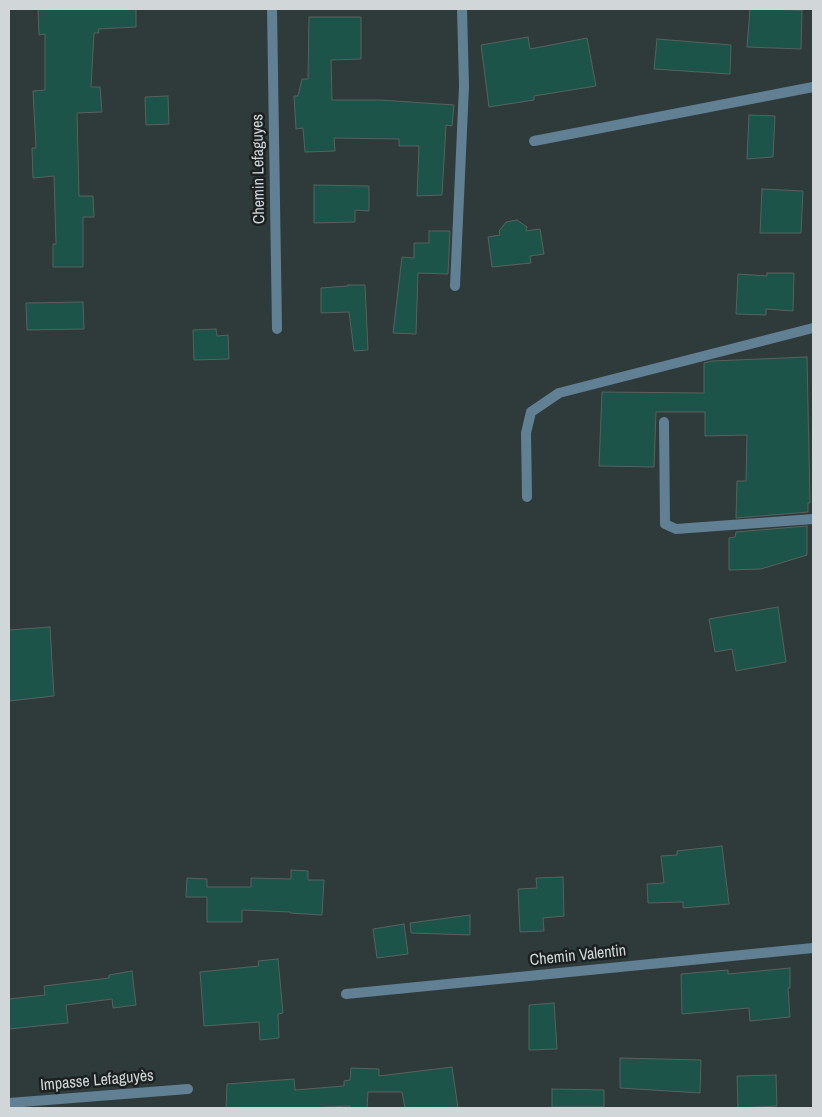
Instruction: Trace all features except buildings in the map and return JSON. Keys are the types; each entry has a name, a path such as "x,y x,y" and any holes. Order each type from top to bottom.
{"street":[{"name":"Chemin Lefaguyes","path":"272,9 277,329"},
{"path":"455,286 464,86 462,9"},
{"path":"534,141 813,87"},
{"path":"527,496 526,433 531,412 559,393 813,328"},
{"path":"664,422 665,524 676,528 813,519"},
{"name":"Chemin Valentin","path":"346,994 813,948"},
{"name":"Impasse Lefaguyès","path":"9,1103 188,1088"}]}
